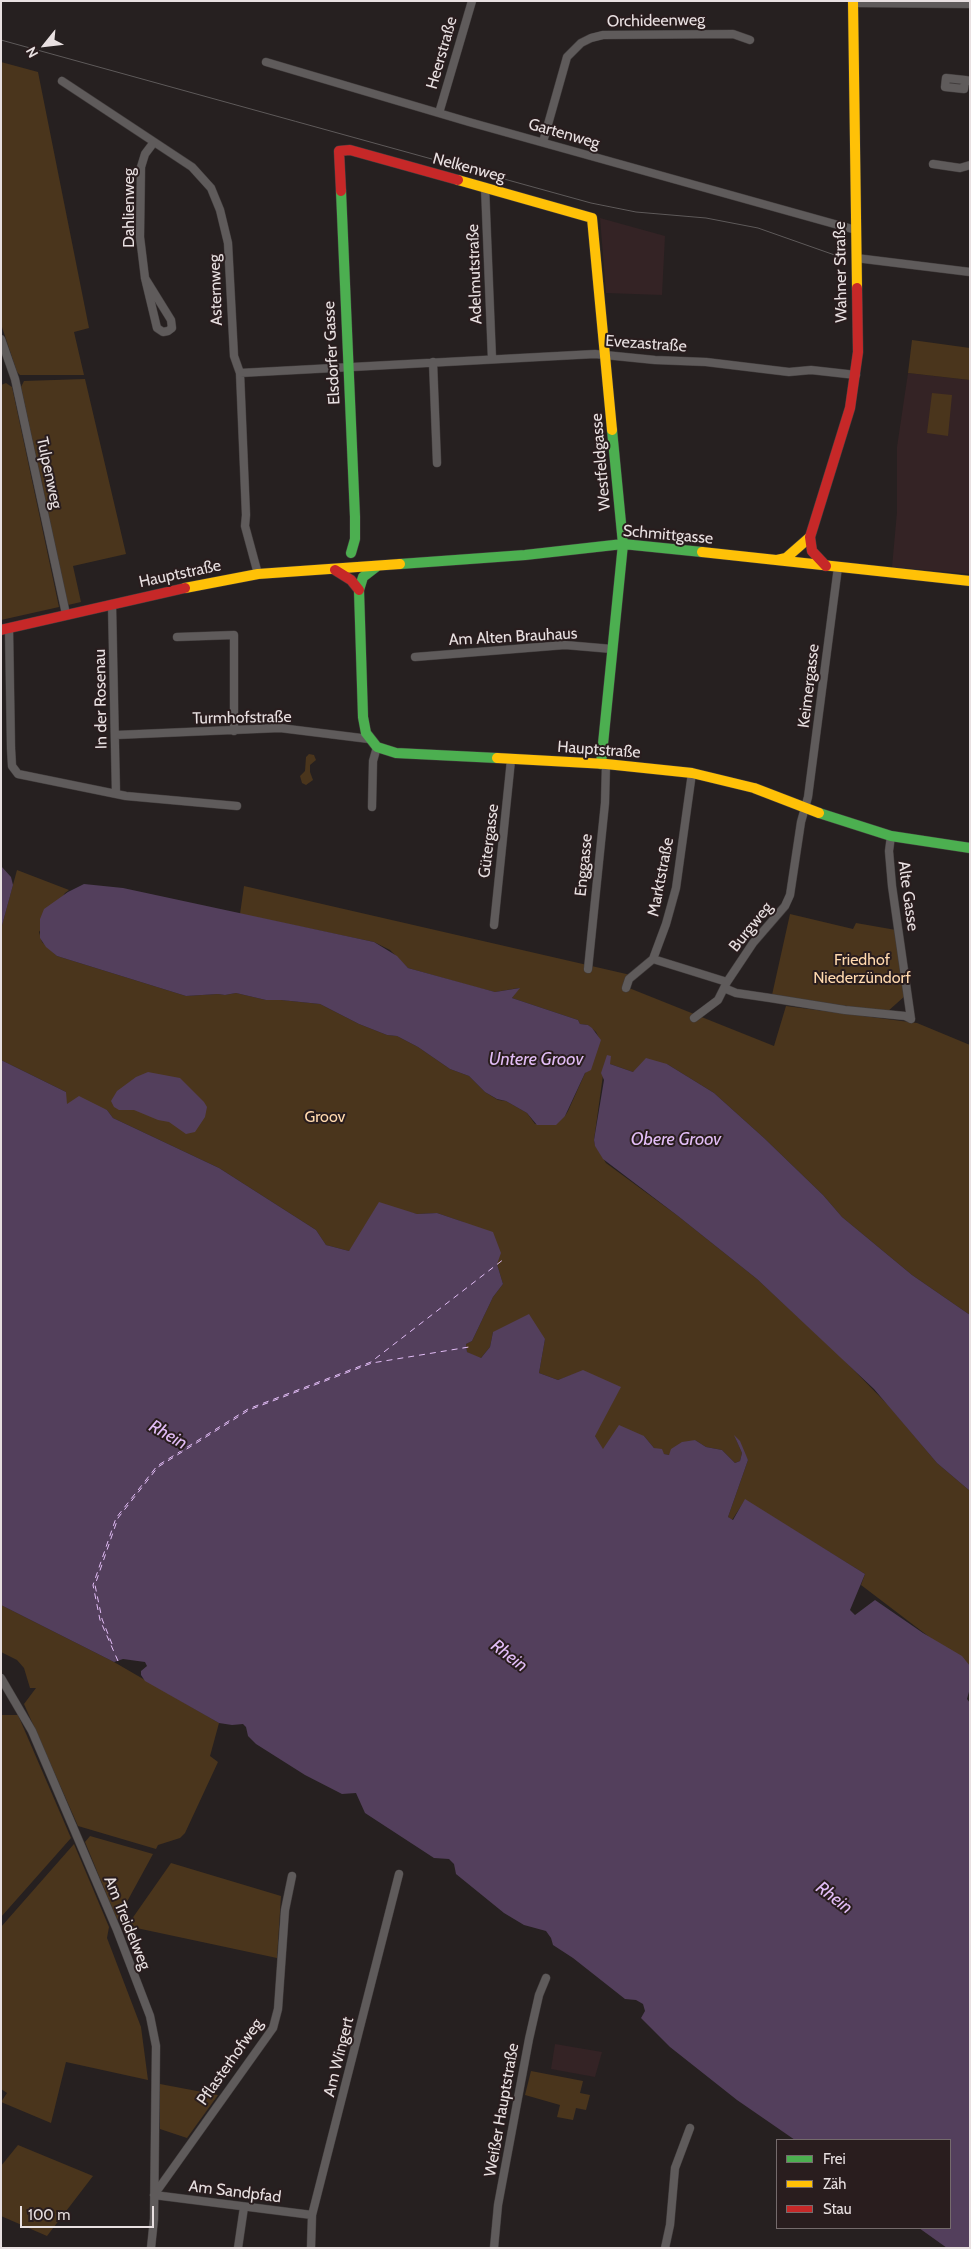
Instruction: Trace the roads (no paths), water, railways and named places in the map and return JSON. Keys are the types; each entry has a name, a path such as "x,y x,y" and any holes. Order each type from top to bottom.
{"street":[{"name":"Heerstraße","path":"439,113 472,1"},
{"path":"853,2 970,4"},
{"name":"Wahner Straße","path":"810,537 850,408 858,352 853,2"},
{"name":"Orchideenweg","path":"542,142 567,57 581,43 591,38 603,35 733,34 750,40"},
{"name":"Gartenweg","path":"266,62 439,113 856,230"},
{"name":"Asternweg","path":"62,81 192,167 211,188 221,212 228,242 234,356 240,373 245,526 258,574"},
{"name":"Dahlienweg","path":"145,278 171,320 172,328 168,331 161,331 157,328 145,278 140,237 141,167 145,154 154,142"},
{"name":"Nelkenweg","path":"339,151 350,150 592,218"},
{"name":"Elsdorfer Gasse","path":"339,151 355,540 351,554"},
{"path":"933,164 960,168 970,164"},
{"name":"Adelmutstraße","path":"485,187 492,359"},
{"name":"Westfeldgasse","path":"592,218 623,544 603,764"},
{"path":"856,258 970,272"},
{"name":"Tulpenweg","path":"1,339 14,379 66,614"},
{"name":"Evezastraße","path":"240,373 541,358 559,355 706,362 789,372 811,370 856,376"},
{"path":"433,362 436,463"},
{"path":"775,561 786,558 810,537"},
{"path":"810,537 812,551 826,566"},
{"name":"Schmittgasse","path":"334,570 529,554 623,544 775,561 934,575 970,581"},
{"path":"372,807 373,761 377,747 366,733 363,718 358,590 363,577 378,566"},
{"name":"Keimergasse","path":"805,808 838,567"},
{"path":"334,570 352,580 358,590"},
{"name":"Hauptstraße","path":"5,629 66,614 258,574 334,570"},
{"name":"In der Rosenau","path":"112,604 116,794"},
{"path":"5,629 12,766 18,774 116,794 237,806"},
{"path":"177,638 234,635 234,731"},
{"name":"Am Alten Brauhaus","path":"415,657 565,646 612,649"},
{"name":"Turmhofstraße","path":"116,735 280,728 369,739"},
{"name":"Hauptstraße","path":"377,747 396,753 603,764 692,773 754,788 805,808 891,836 969,848"},
{"path":"1,749 11,748"},
{"name":"Gütergasse","path":"494,925 511,760"},
{"name":"Enggasse","path":"588,969 604,803 603,764"},
{"name":"Marktstraße","path":"626,988 634,975 653,959 666,924 676,888 692,773"},
{"name":"Burgweg","path":"694,1018 718,1000 725,985 753,943 785,906 790,895 805,808"},
{"name":"Alte Gasse","path":"725,985 736,993 845,1010 905,1016 911,1019 892,886 889,851 891,836"},
{"path":"969,848 970,841"},
{"path":"653,959 725,985"},
{"name":"Am Treidelweg","path":"1,1678 32,1731 150,2016 156,2046 154,2195"},
{"name":"Am Wingert","path":"311,2248 312,2215 399,1874"},
{"name":"Pflasterhofweg","path":"154,2195 273,2028 278,2009 286,1910 292,1876"},
{"name":"Weißer Hauptstraße","path":"494,2248 498,2205 529,2039 539,1995 546,1978"},
{"path":"665,2248 670,2226 675,2168 690,2128"},
{"path":"151,2248 154,2195"},
{"name":"Am Sandpfad","path":"154,2195 312,2215"},
{"path":"238,2248 244,2207"}],"water":[{"path":"1,866 11,877 13,885 1,929"},
{"name":"Untere Groov","path":"84,884 123,888 374,942 397,956 408,968 495,992 520,988 512,998 578,1020 580,1024 588,1025 592,1028 601,1040 591,1070 585,1073 565,1116 556,1125 537,1125 527,1113 485,1092 469,1076 450,1069 418,1047 397,1036 387,1035 359,1024 320,1004 266,1000 236,993 186,996 57,956 46,947 40,938 40,919 44,909 68,892"},
{"name":"Obere Groov","path":"607,1055 611,1056 610,1064 633,1072 646,1058 667,1064 714,1093 823,1195 842,1217 912,1275 970,1315 970,1491 937,1463 874,1389 757,1279 603,1159 595,1146 594,1140 604,1080 601,1073"},
{"name":"Rhein","path":"1,1060 66,1092 67,1104 79,1096 107,1110 113,1118 219,1168 316,1230 326,1245 349,1251 379,1202 417,1214 437,1213 493,1232 501,1253 497,1264 503,1284 493,1297 472,1341 466,1344 467,1352 481,1358 490,1347 493,1332 529,1314 545,1339 539,1373 558,1380 583,1370 621,1387 595,1436 603,1449 619,1425 644,1436 654,1448 662,1449 664,1454 669,1455 671,1449 682,1442 695,1440 706,1447 722,1450 735,1463 740,1461 742,1453 734,1435 740,1441 748,1460 728,1517 733,1520 745,1499 865,1574 850,1610 855,1615 875,1600 923,1633 962,1656 970,1666 970,1688 967,1699 970,1703 970,2248 947,2248 920,2229 951,2229 951,2139 794,2139 737,2100 670,2047 641,2018 645,2011 643,2004 636,2000 625,1999 573,1958 553,1945 546,1931 524,1925 504,1913 456,1874 454,1864 449,1859 434,1858 365,1813 356,1793 342,1794 305,1775 256,1744 248,1736 246,1727 243,1724 219,1723 145,1681 141,1671 147,1666 145,1662 123,1659 114,1662 1,1605"},
{"path":"148,1072 180,1078 204,1102 207,1107 205,1117 195,1132 186,1134 169,1122 158,1120 134,1110 119,1110 114,1107 111,1101 117,1091 136,1077"}],"tram line":[{"path":"1,40 591,203 636,212 706,218 758,228 846,259"}],"park label":[{"name":"Friedhof Niederzündorf","path":"862,969"},
{"name":"Groov","path":"325,1117"}]}
